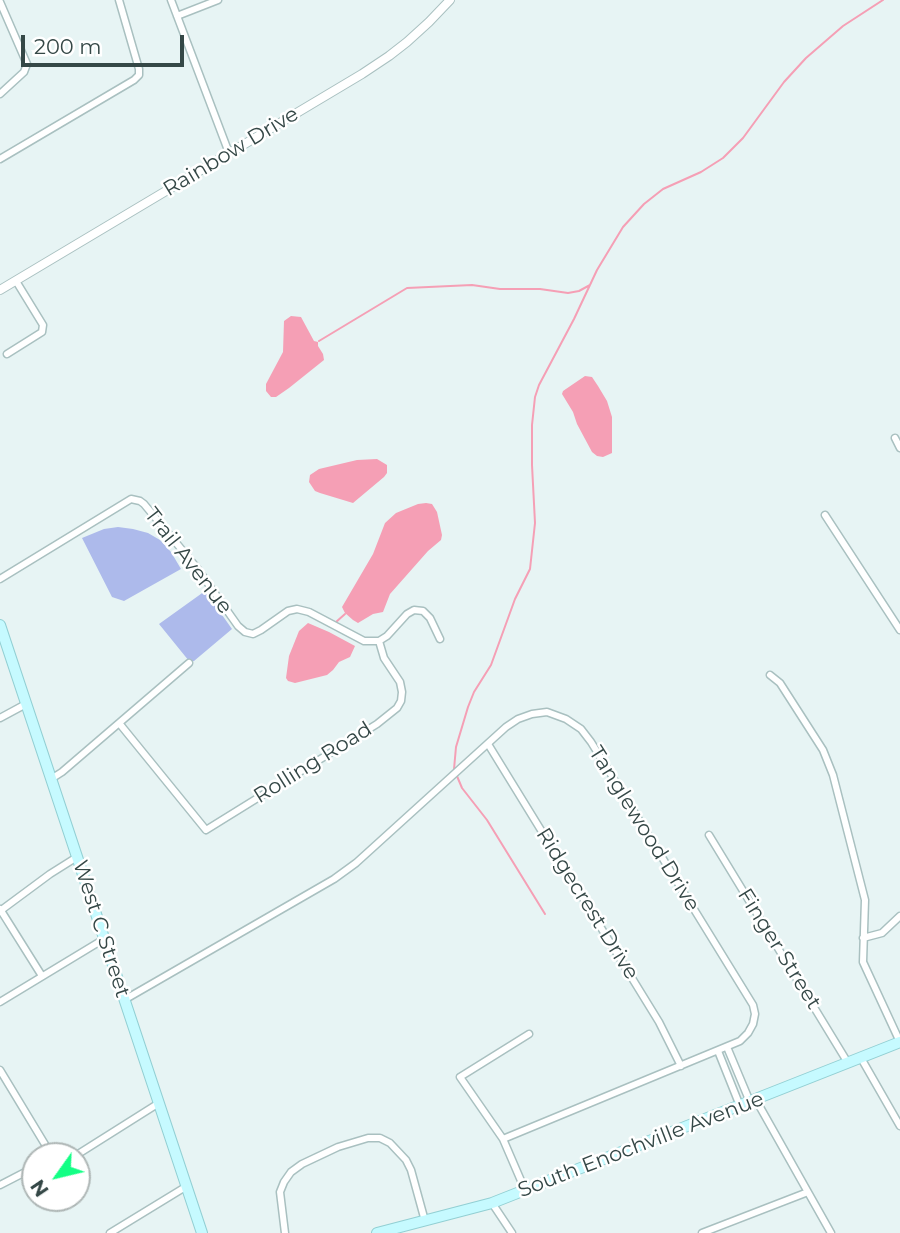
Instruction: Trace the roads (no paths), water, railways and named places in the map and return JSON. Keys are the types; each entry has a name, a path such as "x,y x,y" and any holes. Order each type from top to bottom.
{"main road":[{"name":"West C Street","path":"0,625 202,1233"},
{"name":"South Enochville Avenue","path":"377,1233 415,1228 425,1221 492,1203 900,1042"}],"street":[{"path":"0,159 139,75 119,0"},
{"path":"171,0 229,153"},
{"path":"177,16 218,0"},
{"name":"Rainbow Drive","path":"0,290 389,56 450,0"},
{"path":"0,2 27,64 24,72 0,94"},
{"path":"7,354 43,332 43,325 16,281"},
{"path":"895,438 900,447"},
{"name":"Trail Avenue","path":"0,579 131,499 144,504 197,568 238,626 246,632 253,634 288,611 297,609 309,612 364,641 379,641"},
{"path":"825,515 900,630"},
{"path":"379,641 414,610 422,611 430,618 440,639"},
{"name":"Rolling Road","path":"119,723 205,830 377,724 397,708 401,701 400,682 384,657 379,641"},
{"path":"51,779 189,663"},
{"path":"770,675 780,683 816,739 834,775 865,900 863,962 900,1042"},
{"path":"0,718 26,704"},
{"name":"Tanglewood Drive","path":"124,1000 334,879 356,863 506,727 518,719 547,712 566,719 581,729 591,742 753,1005 755,1014 753,1024 740,1041 503,1139"},
{"name":"Ridgecrest Drive","path":"488,744 659,1022 681,1066"},
{"name":"Finger Street","path":"709,835 848,1063"},
{"path":"42,976 0,910 76,857"},
{"path":"863,937 882,933 900,916"},
{"path":"0,1002 104,939"},
{"path":"525,1190 503,1139 460,1077 529,1034"},
{"path":"727,1047 749,1103"},
{"path":"718,1051 831,1233"},
{"path":"861,1058 900,1126"},
{"path":"0,1070 44,1142"},
{"path":"91,1146 159,1103"},
{"path":"285,1233 279,1192 291,1172 338,1147 368,1138 380,1138 390,1143 406,1160 425,1221"},
{"path":"0,1185 21,1174"},
{"path":"110,1233 187,1186"},
{"path":"702,1233 808,1192"},
{"path":"492,1203 512,1233"}],"waterway":[{"path":"545,914 487,820 462,788 454,769 456,747 468,707 491,665 515,599 530,569 535,523 532,425 539,385 597,270 623,227 644,204 663,189 701,172 723,158 743,138 784,82 806,58 843,26 883,0"},
{"path":"319,341 407,288 472,285 568,293 590,285"},
{"path":"336,622 345,614"}]}
